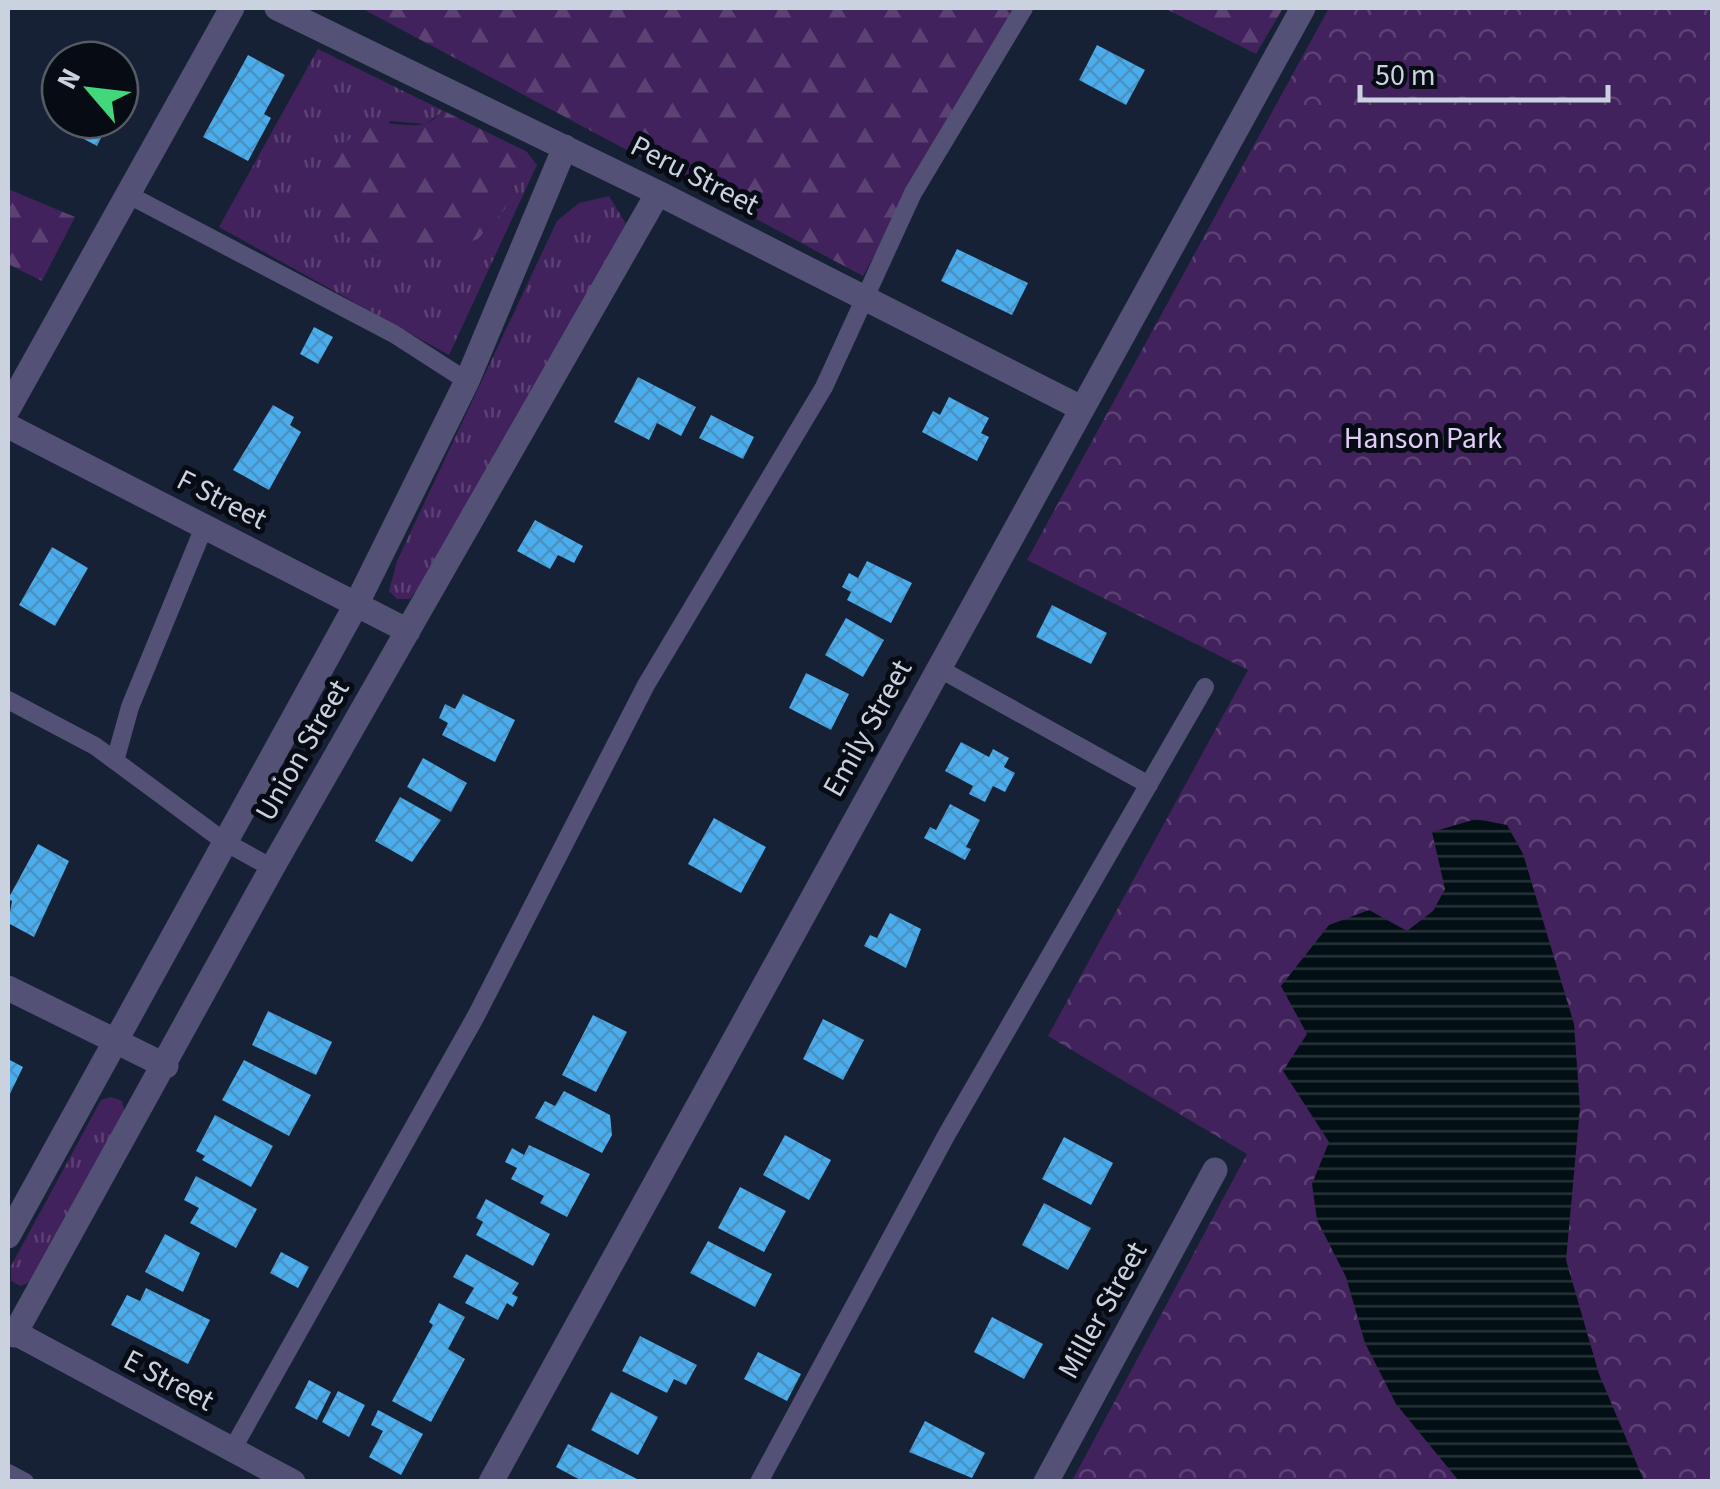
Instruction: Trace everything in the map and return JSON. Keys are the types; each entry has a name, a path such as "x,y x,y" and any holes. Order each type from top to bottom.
{"street":[{"path":"8,409 232,8"},
{"name":"Peru Street","path":"277,8 658,193 1080,408"},
{"name":"Emily Street","path":"491,1482 1303,8"},
{"name":"Union Street","path":"8,1236 356,605 467,381 565,147"},
{"name":"Union Street","path":"11,1332 166,1066 272,868 497,482 658,193"},
{"name":"F Street","path":"8,426 408,631"},
{"path":"8,988 166,1066"},
{"name":"Miller Street","path":"1046,1482 1215,1170"},
{"name":"E Street","path":"11,1332 294,1482"}],"lane":[{"path":"232,1450 476,1016 646,685 824,387 913,192 1024,8"},
{"path":"126,194 394,334 467,381"},
{"path":"116,761 130,708 204,527"},
{"path":"938,668 1148,784"},
{"path":"759,1482 946,1134 1205,687"},
{"path":"8,700 116,761 225,842 272,868"},
{"path":"8,1472 26,1482"}],"green space":[{"path":"361,8 1014,8 863,276"},
{"path":"1164,8 1283,8 1256,54"},
{"name":"Hanson Park","path":"1329,8 1712,8 1712,1481 1072,1481 1247,1154 1048,1036 1248,670 1027,560"},
{"path":"318,49 444,111 425,124 390,121 345,234 378,253 409,243 440,252 478,239 505,209 520,166 511,144 526,151 537,165 449,355 219,227"},
{"path":"444,111 511,144 520,166 505,209 478,239 440,252 409,243 379,253 348,237 334,221 326,192 327,177 339,150 371,126 424,124"},
{"path":"8,189 75,217 42,281 8,264"},
{"path":"609,196 626,224 441,556 410,599 397,599 389,591 397,561 557,221 579,203"},
{"path":"111,1097 122,1101 125,1114 34,1280 21,1286 11,1281 11,1266 101,1100"}],"shaded area":[{"path":"1476,819 1507,825 1523,854 1574,1024 1580,1108 1566,1260 1599,1374 1644,1481 1459,1481 1396,1404 1365,1343 1346,1277 1317,1220 1312,1184 1329,1142 1283,1071 1307,1034 1281,986 1329,925 1369,910 1407,931 1433,911 1445,889 1432,832"}],"building":[{"path":"1097,45 1145,70 1126,105 1079,80"},
{"path":"248,55 285,75 264,114 271,118 248,161 203,137"},
{"path":"957,249 1028,283 1012,315 941,281"},
{"path":"314,327 333,337 318,364 300,354"},
{"path":"638,377 696,407 681,436 657,423 649,440 614,422"},
{"path":"949,397 989,418 981,433 989,437 977,461 922,432 933,411 940,415"},
{"path":"273,405 294,417 290,425 301,432 269,490 233,470"},
{"path":"711,415 754,437 743,459 699,438"},
{"path":"535,520 583,546 574,563 558,555 550,569 517,551"},
{"path":"52,547 88,568 55,626 19,605"},
{"path":"867,561 912,583 891,623 847,600 851,592 842,587 849,573 858,578"},
{"path":"1052,605 1107,633 1091,664 1036,637"},
{"path":"846,618 884,640 863,677 825,655"},
{"path":"806,673 849,694 831,730 789,708"},
{"path":"463,694 515,720 495,762 442,735 448,723 439,718 445,704 455,709"},
{"path":"961,742 989,757 993,749 1009,758 1004,767 1015,773 1005,792 993,786 985,802 969,794 973,786 945,771"},
{"path":"423,758 467,783 451,812 407,787"},
{"path":"400,797 441,820 412,862 375,841"},
{"path":"950,804 980,820 966,847 971,849 965,860 924,838 930,827 936,830"},
{"path":"714,818 766,847 741,893 688,864"},
{"path":"38,844 69,861 34,937 8,923 12,901 8,899"},
{"path":"890,913 921,929 906,968 864,946 870,935 877,938"},
{"path":"268,1011 332,1042 316,1075 252,1045"},
{"path":"593,1015 627,1032 596,1092 562,1075"},
{"path":"823,1019 864,1040 843,1080 803,1059"},
{"path":"8,1059 23,1067 8,1098"},
{"path":"244,1060 311,1095 289,1136 222,1100"},
{"path":"564,1091 610,1115 612,1135 602,1153 535,1118 545,1101 555,1106"},
{"path":"215,1115 273,1146 251,1187 202,1160 205,1156 196,1151"},
{"path":"785,1135 831,1160 809,1200 763,1175"},
{"path":"1064,1137 1113,1163 1091,1205 1042,1179"},
{"path":"529,1145 590,1174 567,1217 540,1203 544,1196 511,1179 517,1168 505,1162 512,1148 524,1155"},
{"path":"196,1176 257,1209 236,1248 190,1223 199,1208 184,1200"},
{"path":"740,1187 786,1211 764,1252 718,1228"},
{"path":"486,1199 550,1234 533,1266 476,1235 483,1222 476,1218"},
{"path":"1044,1203 1091,1228 1068,1270 1022,1245"},
{"path":"165,1234 200,1253 183,1292 145,1272"},
{"path":"708,1241 772,1274 755,1307 690,1273"},
{"path":"281,1252 309,1267 298,1288 270,1273"},
{"path":"466,1254 519,1283 512,1294 518,1297 513,1307 507,1303 498,1320 465,1303 474,1288 453,1277"},
{"path":"146,1288 210,1320 188,1364 111,1325 127,1295 140,1301"},
{"path":"439,1303 465,1317 448,1349 465,1359 431,1422 392,1401 433,1325 429,1322"},
{"path":"992,1317 1043,1344 1024,1379 974,1352"},
{"path":"640,1336 697,1365 686,1385 674,1379 667,1393 622,1371"},
{"path":"758,1352 801,1374 787,1401 744,1379"},
{"path":"309,1380 331,1392 317,1420 295,1408"},
{"path":"338,1391 365,1405 349,1437 322,1422"},
{"path":"611,1392 658,1417 638,1455 591,1430"},
{"path":"378,1410 423,1434 401,1475 369,1457 383,1431 371,1425"},
{"path":"925,1421 985,1453 972,1478 909,1452"},
{"path":"568,1444 643,1482 584,1482 556,1467"}]}
